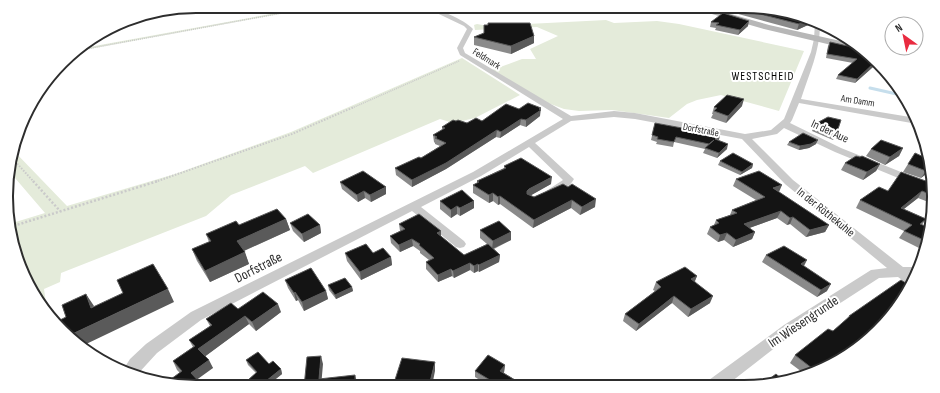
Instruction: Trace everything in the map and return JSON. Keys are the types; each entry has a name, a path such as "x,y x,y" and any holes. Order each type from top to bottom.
{"main road":[{"path":"718,13 848,46"}],"street":[{"name":"Feldmark","path":"439,13 470,29 460,48 462,54 569,119"},
{"path":"784,124 788,120 814,52 818,29"},
{"name":"Am Damm","path":"796,100 910,120"},
{"name":"Dorfstraße","path":"133,368 161,339 196,316 483,171 569,119 614,114 635,116 745,138 774,132 784,124"},
{"name":"In der Aue","path":"784,124 838,150 920,183"},
{"name":"In der Röthekuhle","path":"745,138 789,182 908,278"},
{"path":"529,143 535,146 569,179 567,183 540,197"},
{"path":"414,207 460,244"},
{"name":"Im Wiesengrunde","path":"723,380 789,329 876,273 911,271"}],"path":[{"path":"89,49 282,13"},
{"path":"16,225 182,174 292,134 467,58"},
{"path":"16,164 60,211"}],"green space":[{"path":"276,13 285,13 87,49 91,47"},
{"path":"606,20 614,23 657,21 679,24 804,51 779,111 721,95 697,100 687,104 669,118 612,110 579,111 564,109 548,103 492,70 522,59 536,59 530,49 558,36 537,27 475,30 474,25 477,24 488,26"},
{"path":"462,58 520,95 475,118 453,123 440,119 313,173 305,166 231,195 206,216 61,273 60,282 44,289 46,300 44,298 27,267 19,244 15,222 45,213 14,177 18,155 67,206 175,174 291,132"}],"building":[{"path":"723,13 749,21 740,30 716,25 719,23 711,22"},
{"path":"757,13 791,19 802,23 799,24"},
{"path":"488,23 530,23 534,36 511,46 474,37 484,33 484,25 488,25"},
{"path":"830,42 848,46 871,65 857,79 838,75 857,59 827,54"},
{"path":"727,95 744,99 728,116 714,111 717,108 714,107"},
{"path":"528,103 541,108 539,109 541,110 526,120 521,119 501,132 497,130 446,163 412,180 395,168 419,157 421,158 446,143 435,138 437,137 433,135 445,128 442,127 453,120 467,123 476,118 482,121 506,104 519,109"},
{"path":"828,117 841,120 837,132 815,124"},
{"path":"655,123 720,135 715,139 728,144 719,153 705,148 714,140 709,144 676,137 674,142 657,139 658,137 652,135"},
{"path":"803,133 818,140 811,144 800,146 789,142"},
{"path":"881,140 903,148 890,157 871,149"},
{"path":"733,153 753,164 742,172 720,161"},
{"path":"915,153 922,156 925,170 908,164"},
{"path":"856,156 862,156 880,164 867,172 845,163"},
{"path":"521,158 552,177 529,189 527,194 534,197 563,184 568,187 572,184 596,199 582,207 572,200 534,220 500,196 498,197 493,193 489,195 473,185 479,182 477,181 506,168 504,166"},
{"path":"363,171 386,187 370,195 364,191 357,195 340,182"},
{"path":"759,171 782,185 773,188 829,225 810,230 793,217 790,218 781,211 744,224 755,232 736,240 727,233 720,235 710,227 719,223 716,220 737,213 732,210 765,197 736,179"},
{"path":"901,172 927,181 927,193 922,191 901,208 925,219 920,224 924,226 922,239 904,231 912,225 860,200 879,187 888,191"},
{"path":"462,190 474,201 460,208 457,206 451,210 440,201"},
{"path":"277,209 286,219 237,241 245,252 205,271 192,249 211,241 206,234 236,221 239,225"},
{"path":"308,214 320,225 302,234 290,223"},
{"path":"419,214 441,231 437,233 464,255 488,244 500,255 479,265 474,266 470,263 453,271 451,269 438,275 426,262 434,258 419,245 420,244 412,239 399,245 390,236 405,229 399,224"},
{"path":"499,221 511,232 493,241 480,230"},
{"path":"366,244 373,253 383,248 391,257 360,272 345,253"},
{"path":"784,246 807,260 801,264 831,284 821,290 766,255"},
{"path":"153,264 168,289 75,333 61,319 66,317 62,305 86,294 91,308 123,293 117,280"},
{"path":"685,267 697,276 691,279 713,296 691,309 674,296 639,324 625,314 661,287 656,282"},
{"path":"311,268 326,291 302,302 285,280"},
{"path":"345,278 352,287 335,295 328,285"},
{"path":"901,280 905,283 889,308 873,326 845,349 825,361 811,367 795,355 828,329 833,331 849,316"},
{"path":"263,292 278,304 252,322 245,316 198,349 209,360 191,373 197,380 173,378 182,371 173,361 195,346 189,340 212,325 206,319 231,303 238,309"},
{"path":"258,352 269,364 273,361 281,369 267,380 248,380 257,372 246,360"},
{"path":"488,355 505,365 500,371 515,380 490,380 475,371"},
{"path":"321,356 319,379 355,375 355,380 305,380 307,357"},
{"path":"402,358 435,362 430,380 395,380"}],"waterway":[{"path":"870,88 895,94"}],"district":[{"name":"WESTSCHEID","path":"763,76"}]}
